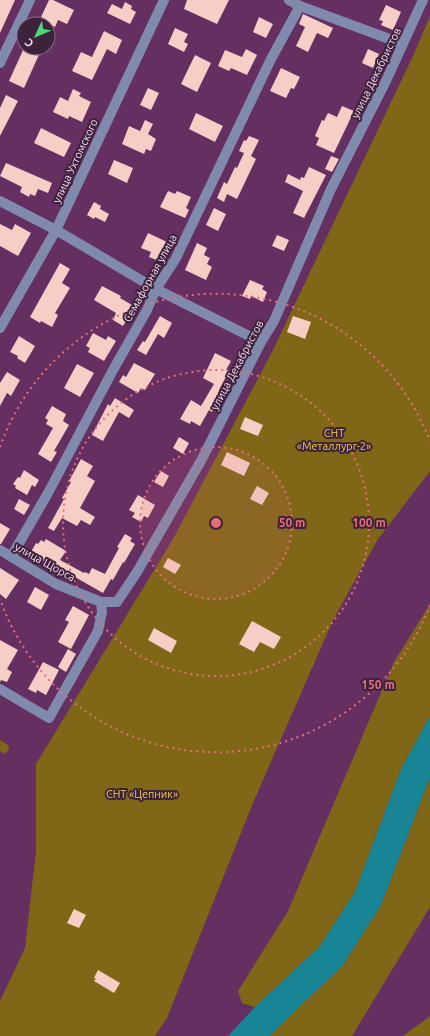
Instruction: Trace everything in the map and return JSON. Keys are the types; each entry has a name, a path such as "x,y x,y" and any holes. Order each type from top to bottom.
{"street":[{"path":"0,63 30,0"},
{"name":"улица Ухтомского","path":"0,328 56,230 164,0"},
{"path":"289,0 300,6 403,44"},
{"name":"улица Декабристов","path":"101,602 117,602 137,572 202,459 261,342 274,321 331,189 403,44 423,0"},
{"name":"Семафорная улица","path":"11,557 48,493 156,289 176,258 271,59 300,6"},
{"path":"0,201 56,230 156,289 261,342"},
{"name":"улица Щорса","path":"0,550 56,584 101,602"},
{"path":"0,690 49,718 98,631 102,612 101,602"}],"green space":[{"path":"430,16 430,471 378,539 333,620 253,803 167,1018 155,1036 0,1036 0,1001 25,948 36,851 36,764 173,539 273,350 414,54"},
{"path":"430,604 430,716 401,769 355,892 320,946 255,1007 242,1003 238,991 288,911 394,662"},
{"path":"0,740 8,745 9,749 5,754 0,751"},
{"path":"430,777 430,907 352,1036 269,1036 343,965 381,905"},
{"path":"430,1016 430,1036 403,1036"}],"shaded area":[{"path":"430,716 430,777 381,905 343,965 269,1036 228,1036 255,1007 320,946 355,892 401,769"}],"building":[{"path":"0,0 15,0 0,33"},
{"path":"49,0 53,0 74,10 67,24 58,20 56,25 56,16 41,16"},
{"path":"187,0 229,0 217,24 184,9"},
{"path":"125,2 132,6 131,9 136,12 130,24 107,13 112,4 122,9"},
{"path":"386,5 401,12 393,30 381,25 383,21 379,20"},
{"path":"303,14 333,28 328,38 317,33 308,52 296,46 305,27 299,24"},
{"path":"259,17 273,24 266,38 253,32"},
{"path":"175,28 188,34 184,42 188,44 184,52 168,44"},
{"path":"104,31 122,40 116,54 107,49 92,80 72,71 81,52 92,57"},
{"path":"246,49 257,55 247,75 231,68 229,71 218,66 225,50 242,57"},
{"path":"368,49 379,54 373,68 362,63"},
{"path":"195,55 211,63 197,92 181,84"},
{"path":"20,56 38,56 24,88 9,81"},
{"path":"281,68 300,77 294,89 291,88 286,98 270,91"},
{"path":"148,88 159,93 151,110 140,105"},
{"path":"73,89 81,93 79,96 91,102 82,122 69,116 68,119 53,112 60,97 68,101"},
{"path":"6,95 18,101 0,136 0,108"},
{"path":"342,106 354,111 334,153 316,145 319,138 315,136 322,120 324,121 328,113 337,117"},
{"path":"196,113 223,126 215,142 189,129"},
{"path":"145,120 153,124 148,134 156,139 151,151 146,149 144,154 122,144 129,126 140,131"},
{"path":"41,128 71,143 64,157 34,143"},
{"path":"249,136 259,140 251,156 256,159 237,199 227,194 224,202 217,198 224,182 227,184 235,167 237,168 244,153 239,151 244,140 246,141"},
{"path":"331,156 339,159 332,172 325,169"},
{"path":"114,160 133,168 127,183 108,174"},
{"path":"6,163 52,183 48,193 38,189 35,196 30,194 29,197 20,192 22,187 0,176"},
{"path":"309,167 326,175 304,218 293,213 303,191 285,182 288,174 300,180 301,177 304,178"},
{"path":"168,191 175,194 177,191 191,197 186,208 189,210 185,218 160,207"},
{"path":"94,202 101,206 100,209 109,214 105,222 87,215"},
{"path":"214,208 226,214 218,231 206,225"},
{"path":"0,224 12,230 15,224 31,233 18,256 0,246"},
{"path":"148,233 167,242 159,261 149,257 151,252 141,248"},
{"path":"277,235 289,240 284,251 272,246"},
{"path":"197,243 207,248 204,255 210,258 207,264 212,267 206,280 185,270"},
{"path":"60,263 70,269 62,283 70,288 55,313 58,315 52,327 41,321 40,323 30,317"},
{"path":"250,280 264,286 262,289 267,292 263,302 251,296 250,299 242,296"},
{"path":"102,286 121,296 120,298 137,308 131,319 128,317 123,326 113,320 116,313 94,300"},
{"path":"160,316 172,323 164,338 158,334 146,355 137,350 143,341 145,342"},
{"path":"293,316 311,322 305,339 287,332"},
{"path":"93,333 106,340 108,336 116,341 104,361 88,352 90,348 86,346"},
{"path":"19,336 35,346 25,363 17,358 18,356 10,352"},
{"path":"215,353 231,361 226,370 229,371 219,390 227,395 222,404 217,402 212,412 209,410 200,426 191,421 190,424 180,419 191,400 201,406 214,384 203,378"},
{"path":"134,363 155,374 145,390 141,388 138,393 119,382 123,375 126,377"},
{"path":"77,364 94,373 80,397 64,388"},
{"path":"7,372 20,380 11,396 7,393 0,406 0,383"},
{"path":"115,398 134,410 129,418 119,412 103,441 92,435 108,404 110,406"},
{"path":"52,406 66,414 63,421 69,425 54,451 57,452 51,462 38,454 53,428 46,424 48,420 45,418"},
{"path":"245,417 263,425 258,436 240,429"},
{"path":"179,437 189,443 183,454 173,448"},
{"path":"227,452 250,463 244,476 221,465"},
{"path":"81,459 93,466 87,476 95,481 80,508 95,517 90,525 81,520 77,526 62,518 54,531 48,528 64,499 62,498 71,482 69,481"},
{"path":"24,470 39,480 35,487 32,485 27,495 15,488 16,486 13,484 18,477 20,478"},
{"path":"161,471 169,476 163,487 154,482"},
{"path":"257,486 269,493 262,505 250,499"},
{"path":"138,495 155,505 148,518 144,516 141,522 132,517 135,513 129,510"},
{"path":"19,499 30,505 24,515 14,509"},
{"path":"0,523 10,529 1,544 0,544"},
{"path":"125,534 132,538 130,541 135,544 113,580 111,579 103,593 75,577 71,583 64,579 66,575 37,558 35,563 27,559 36,543 38,544 41,540 44,542 46,539 66,551 60,560 84,573 89,574 92,568 105,574 119,548 117,547"},
{"path":"168,558 181,565 175,574 163,567"},
{"path":"0,568 19,580 6,599 0,594"},
{"path":"35,587 49,595 41,610 27,602"},
{"path":"73,606 89,615 71,649 58,642 69,622 65,620"},
{"path":"252,621 281,637 274,649 260,642 254,652 239,644"},
{"path":"154,628 177,641 171,653 148,640"},
{"path":"0,640 18,650 7,669 12,672 7,682 1,680 0,682"},
{"path":"68,649 76,654 66,672 58,667"},
{"path":"43,662 59,670 46,695 37,690 36,693 28,689"},
{"path":"74,909 86,915 79,928 67,923"},
{"path":"98,970 120,983 114,993 94,981"}],"park label":[{"name":"СНТ «Металлург-2»","path":"334,439"},
{"name":"СНТ «Цепник»","path":"142,794"}]}
